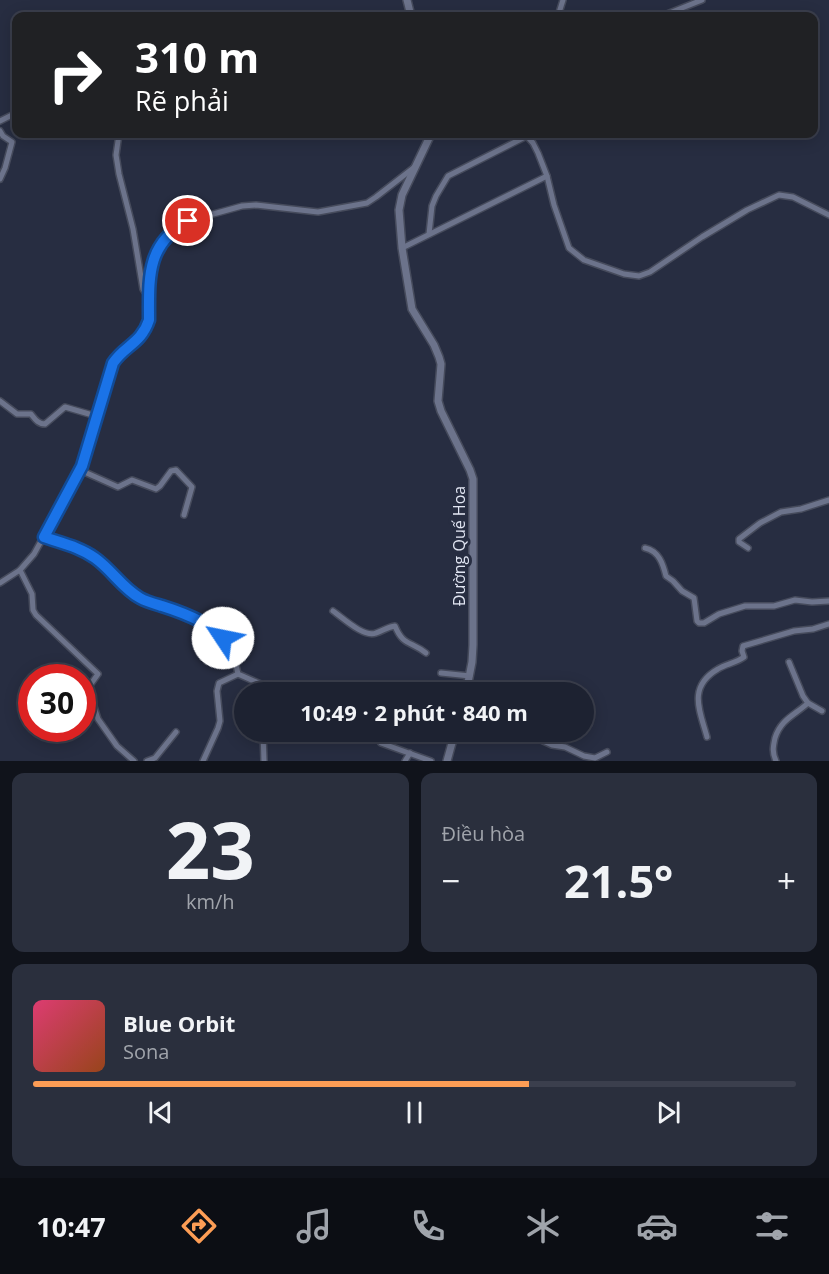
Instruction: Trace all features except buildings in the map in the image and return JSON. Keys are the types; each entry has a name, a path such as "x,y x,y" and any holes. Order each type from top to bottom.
{"street":[{"path":"672,12 702,0"},
{"path":"0,131 12,142 0,179"},
{"path":"119,138 117,160 119,174 133,229 143,289 149,297"},
{"name":"Đường Quế Hoa","path":"429,138 402,195 399,210 402,248 412,309 440,357 438,401 473,479 473,645 469,682"},
{"path":"429,234 432,206 448,176 520,138"},
{"path":"528,138 538,153 547,176 569,248 584,260 633,276 650,272 747,210 779,195 793,197 829,215"},
{"path":"532,143 534,138"},
{"path":"0,583 20,570 34,554 80,470 113,363 138,340 149,320 152,264 157,249 170,234 188,221 242,206 256,205 318,212 367,203 417,165"},
{"path":"402,248 547,176"},
{"path":"0,401 17,414 31,414 41,424 45,424 65,407 96,416"},
{"path":"80,470 118,487 132,480 156,489 171,471 176,470 192,487 184,515"},
{"path":"748,548 739,542 739,539 760,523 781,512 801,509 829,500"},
{"path":"44,537 72,546 93,557 121,584 142,599 182,613 216,631 230,650 238,674"},
{"path":"645,548 657,555 664,566 666,576 682,591 694,598 699,622 704,623 719,614 745,606 774,606 795,600 829,601"},
{"path":"20,570 32,594 33,610 36,615 98,674 88,688 98,719 117,746 134,761"},
{"path":"333,611 361,631 370,634 395,626 397,633 405,642 417,646 426,653"},
{"path":"707,737 698,704 699,692 706,677 719,668 744,657 742,648 747,645 798,630 829,624"},
{"path":"789,662 803,696 808,703 822,711"},
{"path":"441,673 470,676"},
{"path":"238,674 257,682"},
{"path":"203,761 220,721 218,686 238,674"},
{"path":"776,761 772,749 778,729 808,703"},
{"path":"147,761 155,758 176,732"},
{"path":"264,761 265,742"},
{"path":"380,742 431,761"},
{"path":"447,761 452,742"},
{"path":"544,742 595,758 607,752"},
{"path":"405,761 410,753"}],"route":[{"path":"188,221 170,234 157,249 152,264 149,320 138,340 116,358 110,369 82,466 44,537 72,546 93,557 137,596 147,602 178,611 216,631 223,638"}]}
